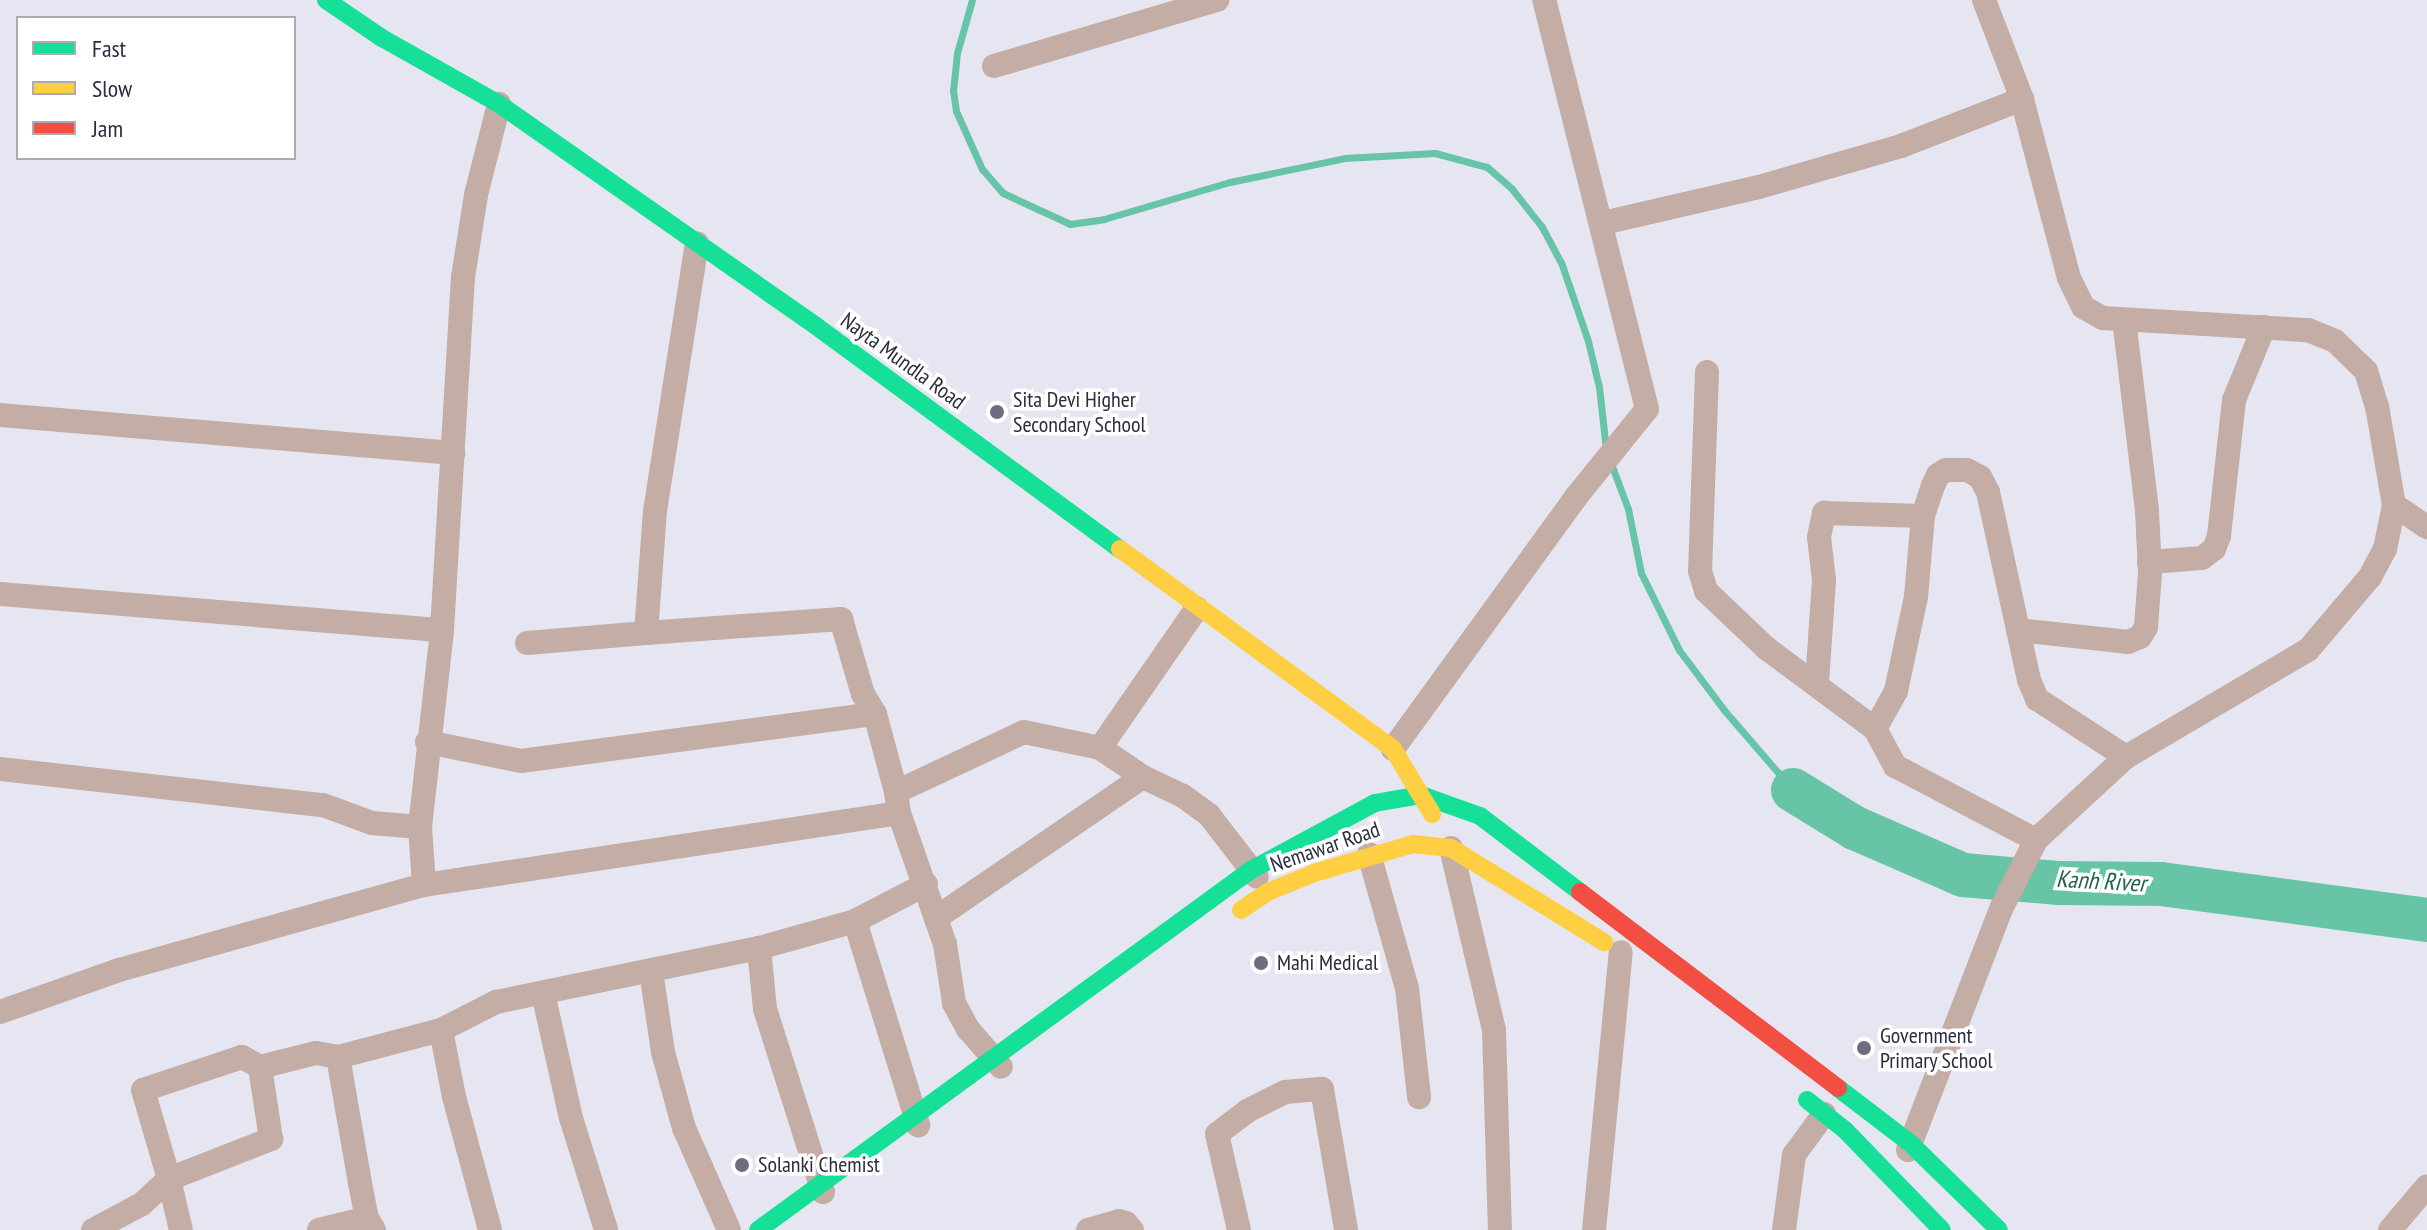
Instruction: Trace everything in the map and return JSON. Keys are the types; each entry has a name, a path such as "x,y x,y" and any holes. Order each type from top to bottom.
{"main road":[{"name":"Nayta Mundla Road","path":"326,0 382,38 499,104 697,243 1393,749 1451,848"},
{"name":"Nemawar Road","path":"758,1230 826,1201 1251,870 1375,803 1421,795"},
{"path":"1421,795 1480,816 1910,1143 1999,1230"},
{"name":"Nemawar Road","path":"1228,918 1268,892 1369,854 1413,844 1451,848 1621,952 1645,971"},
{"name":"Nemawar Road","path":"1000,1065 1058,1035"},
{"path":"1788,1085 1824,1114 1942,1230"}],"street":[{"path":"994,66 1217,0"},
{"path":"1393,749 1576,497 1647,409 1603,223 1544,0"},
{"path":"1896,1183 2002,907 2036,840 2126,757 2308,650 2370,577 2388,540 2394,505 2377,406 2366,371 2335,341 2308,330 2103,318 2083,307 2069,278 2022,99 1984,0"},
{"path":"1603,223 1759,187 1858,158 2022,99"},
{"path":"424,885 420,827 427,742 442,630 463,277 476,195 499,104"},
{"path":"646,633 655,511 697,243"},
{"path":"2018,630 2128,642 2140,637 2146,627 2149,562 2143,466 2124,319"},
{"path":"2149,562 2202,558 2214,549 2219,536 2234,400 2264,327"},
{"path":"1707,372 1700,571 1706,591 1766,648 1875,729 1895,766 2036,840"},
{"path":"0,415 453,453"},
{"path":"1875,729 1896,691 1916,597 1923,516 1938,475 1946,470 1967,470 1980,477 1988,492 2018,630 2037,699 2126,757"},
{"path":"2394,505 2427,527"},
{"path":"1817,683 1824,580 1819,537 1824,513 1923,516"},
{"path":"0,594 442,630"},
{"path":"1100,748 1197,608"},
{"path":"527,643 841,619 863,694 875,714 898,803 945,944 954,1003 968,1029 1000,1065"},
{"path":"427,742 521,761 875,714"},
{"path":"0,1012 119,970 424,885 898,803 1024,732 1100,748 1143,777 1183,796 1209,815 1268,892"},
{"path":"0,769 323,805 372,823 420,827"},
{"path":"936,918 1143,777"},
{"path":"1451,848 1494,1030 1500,1230"},
{"path":"1369,854 1407,988 1419,1097"},
{"path":"181,1230 143,1090 242,1057 260,1067 316,1053 338,1057 441,1030 496,1002 759,948 855,921 926,884"},
{"path":"855,921 915,1131"},
{"path":"759,948 765,1009 826,1201"},
{"path":"1594,1230 1621,952"},
{"path":"651,971 663,1052 684,1128 729,1230"},
{"path":"543,993 571,1118 606,1230"},
{"path":"441,1030 454,1097 490,1230"},
{"path":"319,1230 371,1224 338,1057"},
{"path":"93,1230 142,1204 169,1179 271,1139 260,1067"},
{"path":"1239,1230 1217,1134 1247,1111 1285,1092 1322,1089 1346,1230"},
{"path":"1784,1230 1794,1155 1824,1114"},
{"path":"2390,1230 2427,1186"},
{"path":"1088,1230 1119,1221 1132,1230"}],"waterway":[{"path":"972,0 957,53 953,90 956,111 982,169 1003,193 1070,224 1104,219 1230,182 1345,158 1435,153 1487,167 1512,189 1542,227 1561,262 1588,341 1599,387 1606,449"},
{"path":"1610,461 1628,509 1641,573 1679,650 1724,710 1793,790"},
{"name":"Kanh River","path":"1793,790 1855,828 1963,875 2059,883 2161,884 2427,920"}],"traffic: fast":[{"path":"326,0 382,38 499,104 816,326 1120,549"},
{"path":"758,1230 1251,870 1375,803 1421,795 1480,816 1580,892"},
{"path":"1838,1088 1910,1143 1999,1230"},
{"path":"1807,1100 1845,1130 1942,1230"}],"traffic: slow":[{"path":"1120,549 1393,749 1432,814"},
{"path":"1241,910 1268,892 1314,873 1413,844 1451,848 1604,942"}],"traffic: jam":[{"path":"1580,892 1838,1088"}],"place":[{"name":"Sita Devi Higher Secondary School","path":"997,412"},
{"name":"Mahi Medical","path":"1261,963"},
{"name":"Government Primary School","path":"1864,1048"},
{"name":"Solanki Chemist","path":"742,1165"}]}
